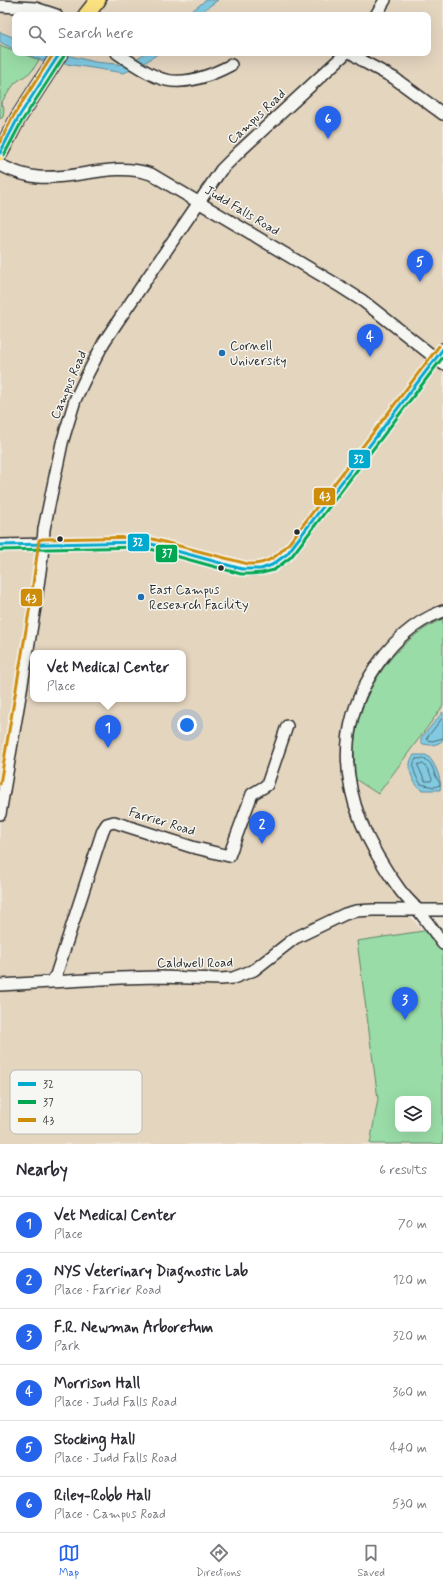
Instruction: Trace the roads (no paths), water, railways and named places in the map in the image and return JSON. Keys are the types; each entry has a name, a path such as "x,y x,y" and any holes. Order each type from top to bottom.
{"main road":[{"path":"88,12 98,0"},
{"path":"0,153 18,118 58,56"}],"street":[{"path":"378,12 385,0"},
{"path":"0,6 36,8 47,12"},
{"path":"121,56 144,70 163,79 182,81 194,80 231,65"},
{"name":"Campus Road","path":"0,814 35,607 44,529 62,443 75,400 84,379 114,326 221,170 343,56"},
{"path":"356,56 394,78 443,114"},
{"name":"Judd Falls Road","path":"0,165 26,175 38,177 58,176 119,168 140,170 162,179 358,298 440,361"},
{"path":"0,545 144,542 247,569 258,569 275,564 290,549 440,361 443,349"},
{"path":"443,611 422,621 401,637 386,652 373,670 356,702 347,749 347,771 350,788 363,826 375,850 400,890 418,910 443,944"},
{"name":"Farrier Road","path":"52,981 56,975 103,830 107,824 114,822 192,847 229,856 252,794 268,785 287,726"},
{"name":"Caldwell Road","path":"0,984 159,977 212,979 233,978 254,970 295,938 345,914 368,910 443,910"}],"water":[{"path":"206,0 218,0 201,12 191,12"},
{"path":"0,32 12,37 12,48 0,42"},
{"path":"31,56 70,56 95,62 127,65 140,56 155,56 143,64 124,73 41,60"},
{"path":"443,712 443,740 432,745 421,743 421,738"},
{"path":"414,755 426,755 432,761 439,776 441,786 440,790 422,790 415,783 410,768 411,759"}],"place":[{"name":"Riley-Robb Hall","path":"328,139"},
{"name":"Stocking Hall","path":"420,282"},
{"name":"Cornell University","path":"222,353"},
{"name":"Morrison Hall","path":"370,357"},
{"name":"East Campus Research Facility","path":"141,597"},
{"name":"Vet Medical Center","path":"108,748"},
{"name":"NYS Veterinary Diagnostic Lab","path":"262,844"},
{"name":"F.R. Newman Arboretum","path":"405,1020"}]}
